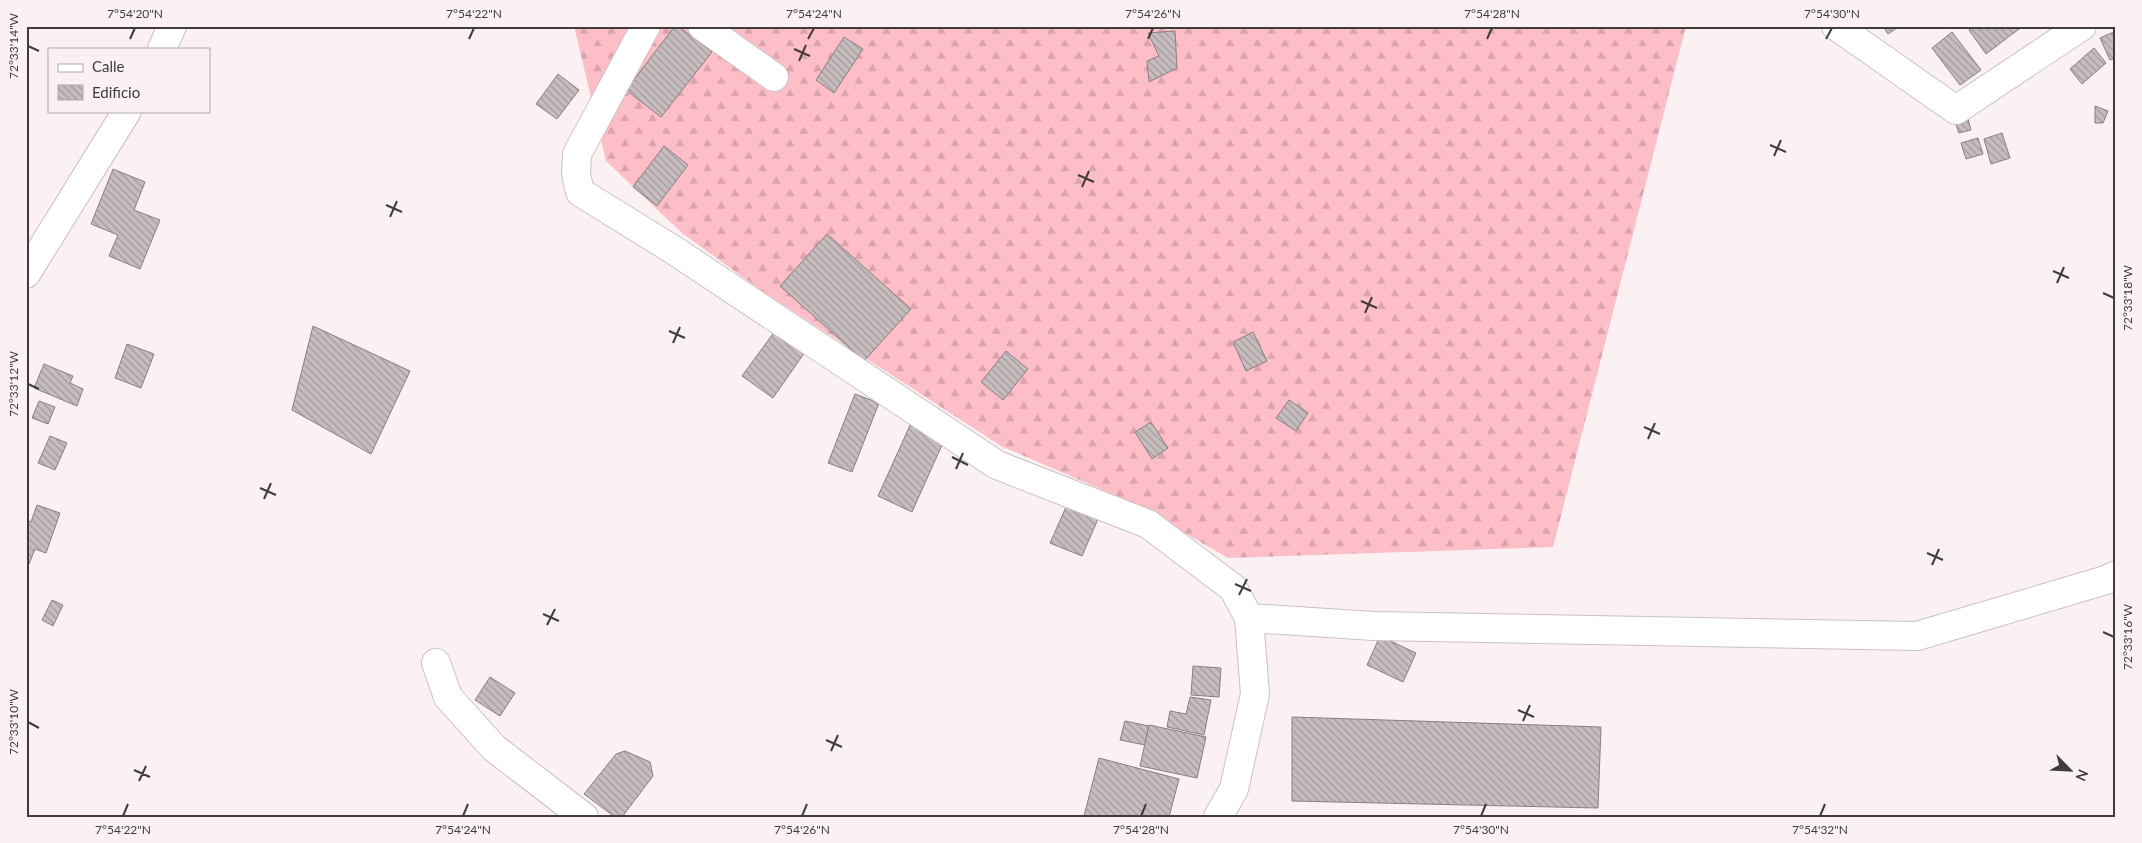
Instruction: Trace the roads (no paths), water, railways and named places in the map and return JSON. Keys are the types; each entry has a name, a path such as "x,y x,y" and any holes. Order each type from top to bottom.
{"street":[{"path":"162,48 172,26"},
{"path":"646,26 577,154 576,174 580,192 675,251 997,465 1148,524 1233,588 1249,618 1255,694 1234,789 1218,817"},
{"path":"702,26 774,76"},
{"path":"1836,26 1956,110 2082,26"},
{"path":"26,274 126,112"},
{"path":"1249,618 1374,626 1917,636 2106,580 2116,574"},
{"path":"436,663 448,698 494,748 584,817"}]}
